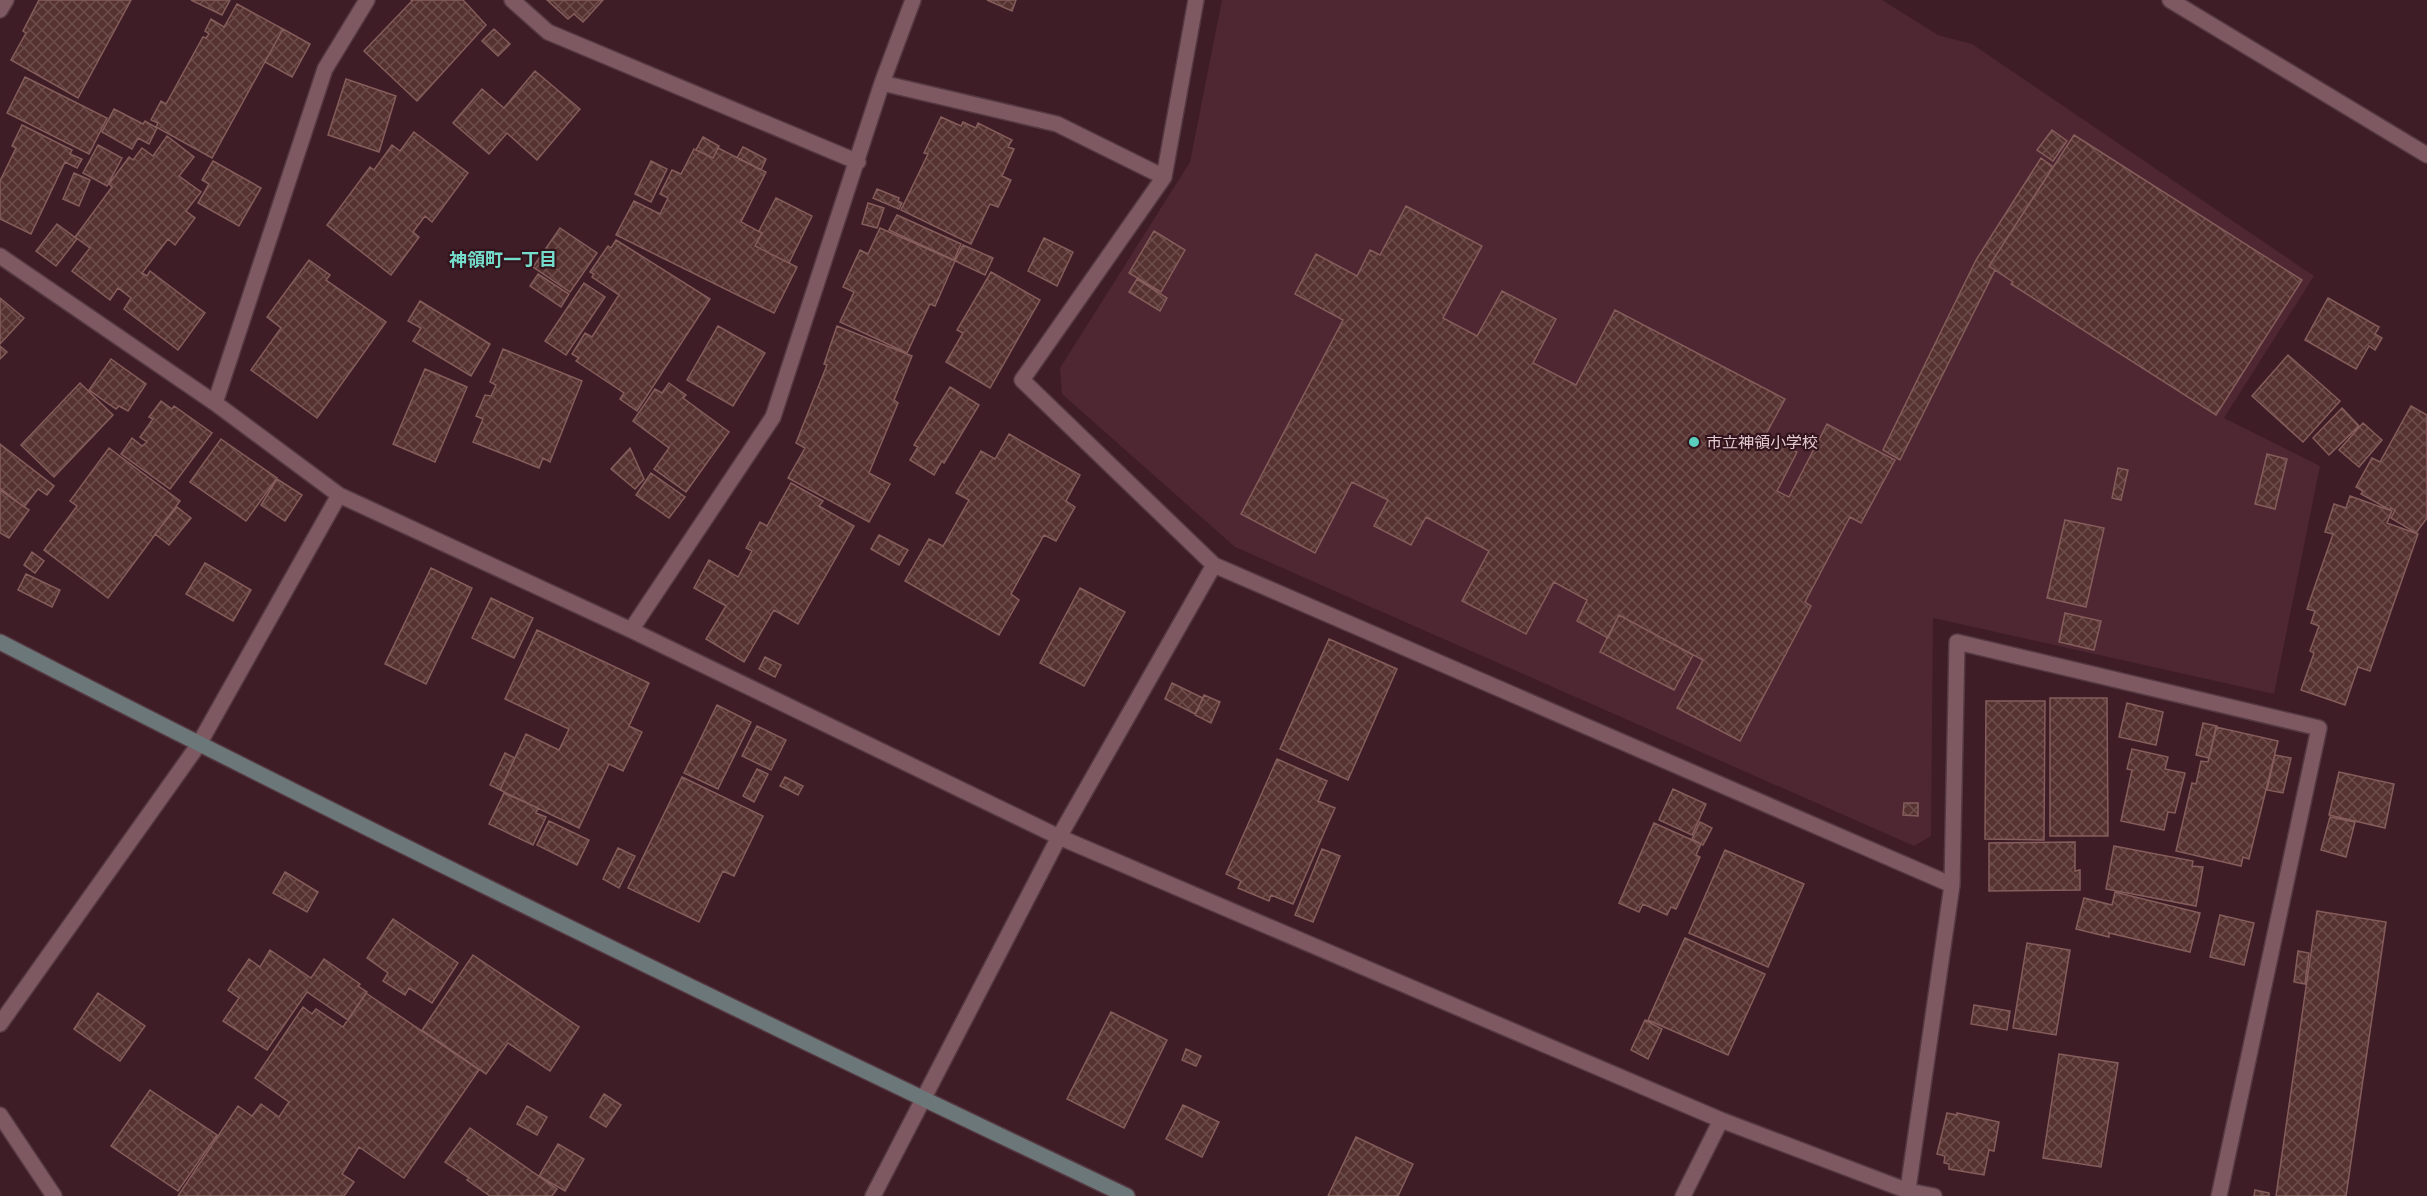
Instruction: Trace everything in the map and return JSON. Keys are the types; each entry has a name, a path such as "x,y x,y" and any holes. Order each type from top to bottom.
{"street":[{"path":"0,10 6,0"},
{"path":"215,403 325,69 367,0"},
{"path":"512,0 548,32 858,162"},
{"path":"631,630 773,417 882,83 913,0"},
{"path":"1196,0 1164,177 1022,380 1214,565 1952,885"},
{"path":"2170,0 2427,155"},
{"path":"882,83 1057,124 1164,177"},
{"path":"0,256 215,403 339,495 631,630 1059,837 1721,1120 1907,1193 1934,1196"},
{"path":"0,1024 199,744 339,495"},
{"path":"873,1196 1059,837 1214,565"},
{"path":"0,642 199,744 1127,1196"},
{"path":"1907,1193 1952,885 1957,642 2319,728 2219,1196"},
{"path":"0,1115 54,1196"},
{"path":"1683,1196 1721,1120"}],"shaded area":[{"name":"市立神領小学校","path":"1222,0 1882,0 1938,35 1972,44 2314,276 2224,418 2320,466 2274,694 1933,618 1931,836 1914,846 1235,547 1062,394 1060,368 1190,162"}],"building":[{"path":"39,0 131,0 78,98 11,60 26,33 23,31"},
{"path":"191,0 230,0 222,15"},
{"path":"411,0 463,0 486,25 417,101 364,51"},
{"path":"547,0 603,0 583,22 574,14 568,19"},
{"path":"987,0 1016,0 1012,11"},
{"path":"237,4 283,29 212,158 156,127 158,123 151,120 161,101 166,104 203,37 206,38 209,34 205,31 211,19 224,27"},
{"path":"283,29 310,44 292,77 265,62"},
{"path":"494,29 510,44 498,56 482,41"},
{"path":"535,71 580,109 537,160 507,133 489,154 453,123 482,89 504,108"},
{"path":"25,77 107,118 89,154 7,113"},
{"path":"346,79 396,96 379,152 328,135"},
{"path":"114,109 143,124 145,121 157,128 149,144 138,138 132,149 102,132"},
{"path":"941,117 961,126 963,122 976,128 978,123 1012,140 1008,147 1014,149 1002,176 1011,180 998,207 990,204 971,244 901,210 928,154 924,153"},
{"path":"22,125 72,150 70,154 82,159 77,168 65,162 31,234 0,219 0,181 16,148 12,146"},
{"path":"2052,130 2067,141 2053,161 2037,150"},
{"path":"414,132 468,173 432,222 425,216 413,232 419,237 391,275 327,225 370,167 374,170 392,145 400,151"},
{"path":"2074,135 2302,280 2216,415 2011,284 2013,282 1989,266"},
{"path":"167,136 194,157 179,176 201,192 186,211 195,218 175,245 168,239 142,273 147,276 150,271 205,313 178,350 124,309 131,298 118,288 110,300 72,271 90,248 75,237 112,187 109,184 129,157 133,160 142,148 153,156"},
{"path":"703,137 719,146 713,158 696,150"},
{"path":"98,145 122,158 107,186 83,173"},
{"path":"743,147 766,159 761,170 737,158"},
{"path":"718,148 766,172 741,222 762,233 755,246 797,267 774,313 616,235 634,201 660,214 668,198 660,194 672,170 681,174 694,149 713,158"},
{"path":"2041,158 2053,167 1989,266 1995,270 1900,460 1883,450 1976,260"},
{"path":"213,161 261,188 239,226 198,203 209,184 202,180"},
{"path":"651,161 667,169 651,202 635,194"},
{"path":"74,173 90,180 79,206 63,199"},
{"path":"877,189 899,198 898,201 902,203 899,209 873,198"},
{"path":"776,198 812,216 789,263 755,246 762,233 759,231"},
{"path":"868,203 884,208 877,228 862,224"},
{"path":"1406,206 1482,246 1443,318 1477,336 1502,291 1556,319 1533,363 1576,385 1615,310 1785,399 1765,436 1797,452 1777,491 1789,497 1827,424 1895,460 1861,523 1850,517 1805,602 1811,606 1740,741 1677,708 1703,660 1619,615 1608,638 1577,621 1587,600 1554,582 1526,634 1462,601 1489,551 1426,517 1411,545 1374,526 1388,500 1352,482 1315,553 1241,514 1343,320 1295,294 1316,254 1357,276 1370,250 1380,255"},
{"path":"897,215 961,244 954,260 889,230"},
{"path":"57,224 77,239 56,266 36,251"},
{"path":"560,228 597,253 570,292 533,267"},
{"path":"880,228 955,261 935,306 930,304 907,353 840,322 854,292 843,287 860,250 868,254"},
{"path":"1154,231 1185,250 1161,292 1129,273"},
{"path":"1044,238 1073,252 1057,286 1028,271"},
{"path":"616,240 710,299 637,411 620,399 624,393 576,361 579,358 572,354 585,333 592,337 619,295 592,277 594,274 590,272 608,246 611,248"},
{"path":"963,245 993,258 985,275 955,261"},
{"path":"309,260 330,275 326,280 386,322 317,418 251,370 281,328 267,317"},
{"path":"991,272 1040,300 990,388 946,362 963,333 957,330"},
{"path":"538,274 569,294 561,307 530,286"},
{"path":"1137,279 1167,298 1160,311 1129,292"},
{"path":"584,283 605,297 566,355 545,341"},
{"path":"0,298 24,318 0,344"},
{"path":"2328,298 2379,327 2375,334 2382,338 2375,350 2369,346 2356,369 2305,340"},
{"path":"420,301 490,344 471,376 413,341 421,328 408,321"},
{"path":"718,326 765,353 733,406 687,380"},
{"path":"837,326 912,356 894,400 898,403 869,473 890,484 869,522 788,478 805,448 796,443 827,365 824,364"},
{"path":"0,346 7,352 0,359"},
{"path":"503,349 582,381 550,462 543,458 539,468 473,442 483,419 476,416 485,395 491,396 496,385 490,382"},
{"path":"2288,355 2340,401 2303,442 2252,396"},
{"path":"111,359 146,384 128,411 119,406 116,409 89,390"},
{"path":"425,369 467,387 435,462 393,444"},
{"path":"80,383 113,415 54,477 21,445"},
{"path":"669,383 686,395 683,398 729,432 686,492 654,469 669,448 633,421 655,389 662,393"},
{"path":"950,387 979,405 944,463 942,461 934,475 910,460 918,447 914,445"},
{"path":"161,401 172,409 174,406 212,433 170,489 121,454 132,438 142,446 147,442 140,437 153,419 149,417"},
{"path":"2411,406 2427,415 2427,518 2416,533 2391,518 2395,510 2391,508 2390,510 2361,494 2363,491 2356,487 2372,458 2380,462"},
{"path":"2342,408 2359,426 2329,455 2313,438"},
{"path":"2363,423 2382,440 2359,467 2339,450"},
{"path":"1009,434 1080,475 1066,501 1075,507 1056,541 1044,535 1011,594 1019,600 999,635 905,581 929,539 943,546 969,500 956,493 981,451 995,459"},
{"path":"221,439 277,478 246,521 190,482"},
{"path":"0,444 54,486 47,495 38,489 24,507 0,488"},
{"path":"109,448 180,501 108,598 44,550 77,506 70,501"},
{"path":"630,448 644,479 635,489 611,469"},
{"path":"2267,454 2287,459 2275,509 2255,504"},
{"path":"2118,468 2128,470 2121,500 2112,498"},
{"path":"651,473 685,497 669,518 636,495"},
{"path":"277,479 302,495 285,521 261,505"},
{"path":"791,483 823,501 819,506 854,526 798,624 774,610 744,662 706,639 726,606 694,588 709,560 738,577 752,551 746,548 760,522 767,526"},
{"path":"0,490 29,510 9,538 0,533"},
{"path":"2350,496 2392,511 2387,523 2418,534 2370,671 2358,667 2345,705 2301,690 2314,653 2310,651 2319,626 2311,623 2315,611 2307,609 2333,534 2325,532 2334,504 2346,508"},
{"path":"177,507 191,518 169,545 155,534"},
{"path":"2065,520 2104,528 2086,607 2047,598"},
{"path":"879,535 908,550 899,565 871,549"},
{"path":"32,552 44,561 35,573 24,565"},
{"path":"205,563 251,590 233,621 186,594"},
{"path":"431,568 472,588 426,684 385,664"},
{"path":"26,574 60,590 52,607 18,590"},
{"path":"1080,588 1125,612 1084,686 1040,663"},
{"path":"491,598 533,618 514,658 472,638"},
{"path":"2065,613 2101,621 2094,650 2059,642"},
{"path":"1619,615 1693,655 1674,690 1600,652"},
{"path":"537,630 649,683 629,726 642,732 623,771 609,764 579,828 500,790 526,734 559,750 569,729 505,699"},
{"path":"1329,639 1397,669 1348,780 1280,749"},
{"path":"765,657 781,665 775,677 759,669"},
{"path":"1172,683 1203,698 1195,714 1165,699"},
{"path":"1204,695 1220,702 1211,723 1195,715"},
{"path":"2050,698 2107,698 2108,836 2050,836"},
{"path":"1986,701 2045,701 2044,840 1985,839"},
{"path":"2127,703 2163,712 2156,745 2119,737"},
{"path":"717,705 751,722 718,789 684,773"},
{"path":"2203,723 2217,726 2209,758 2196,755"},
{"path":"757,726 786,740 771,770 742,756"},
{"path":"2216,727 2278,741 2249,859 2243,857 2241,866 2176,851 2192,783 2196,784 2201,761 2208,762"},
{"path":"2132,749 2168,757 2165,769 2185,773 2175,813 2168,812 2164,830 2121,821 2132,770 2127,769"},
{"path":"505,753 515,758 500,790 490,785"},
{"path":"2275,755 2291,758 2283,793 2267,790"},
{"path":"1277,759 1327,781 1318,801 1335,808 1293,904 1271,895 1269,901 1238,888 1241,881 1226,874"},
{"path":"757,769 768,774 754,802 743,796"},
{"path":"2339,772 2394,784 2385,828 2329,815"},
{"path":"682,777 763,816 734,876 723,871 699,922 628,888"},
{"path":"785,777 803,786 798,795 780,786"},
{"path":"1673,789 1706,804 1692,835 1659,820"},
{"path":"504,793 538,808 536,813 546,817 533,845 489,824"},
{"path":"1904,803 1918,803 1918,816 1903,815"},
{"path":"2330,817 2355,822 2346,857 2321,850"},
{"path":"549,821 589,840 577,865 537,845"},
{"path":"1700,822 1712,828 1703,845 1692,839"},
{"path":"1654,823 1701,844 1696,855 1700,857 1676,909 1671,907 1667,915 1643,904 1639,912 1619,903"},
{"path":"2075,842 2075,871 2080,870 2080,890 1989,891 1989,843"},
{"path":"2114,846 2193,861 2192,866 2203,867 2196,906 2106,889"},
{"path":"618,848 635,856 619,888 603,879"},
{"path":"1322,849 1340,856 1313,922 1295,915"},
{"path":"1725,850 1804,884 1768,967 1689,933"},
{"path":"285,872 318,892 307,912 273,893"},
{"path":"2115,892 2200,913 2190,952 2109,933 2109,937 2076,929 2084,898 2112,905"},
{"path":"2317,911 2386,922 2346,1196 2276,1196"},
{"path":"2220,915 2254,923 2244,965 2210,957"},
{"path":"393,919 458,963 432,1003 409,988 405,995 383,981 388,973 367,958"},
{"path":"1685,938 1765,974 1728,1055 1648,1020"},
{"path":"2027,943 2070,950 2056,1035 2013,1028"},
{"path":"270,950 311,978 324,959 360,984 358,986 367,992 348,1020 307,992 267,1050 223,1021 239,998 228,990 249,959 260,967"},
{"path":"2298,951 2309,953 2305,984 2294,982"},
{"path":"473,955 579,1027 550,1071 508,1043 486,1074 422,1030"},
{"path":"98,993 145,1026 120,1061 74,1029"},
{"path":"366,993 479,1070 404,1178 359,1147 342,1174 354,1182 344,1196 178,1196 238,1106 252,1116 261,1104 279,1117 289,1102 255,1078 303,1007 312,1014 316,1009 343,1027"},
{"path":"1974,1005 2010,1011 2007,1030 1971,1024"},
{"path":"1111,1012 1167,1040 1124,1128 1067,1099"},
{"path":"1645,1020 1662,1029 1648,1059 1631,1050"},
{"path":"1186,1049 1201,1056 1196,1066 1182,1060"},
{"path":"2059,1054 2118,1063 2101,1167 2043,1158"},
{"path":"150,1090 217,1135 178,1191 111,1146"},
{"path":"604,1094 621,1105 606,1127 590,1117"},
{"path":"1183,1105 1219,1122 1202,1157 1166,1139"},
{"path":"527,1106 547,1117 537,1135 517,1124"},
{"path":"1947,1113 1999,1122 1994,1151 1989,1150 1984,1175 1949,1169 1949,1164 1944,1163 1945,1156 1937,1154"},
{"path":"470,1128 557,1189 552,1196 490,1196 445,1162"},
{"path":"1356,1137 1413,1164 1398,1196 1328,1196"},
{"path":"558,1144 584,1159 565,1191 539,1176"},
{"path":"2255,1190 2269,1193 2269,1196 2254,1196"}],"place":[{"name":"市立神領小学校","path":"1694,442"}],"district":[{"name":"神領町一丁目","path":"503,260"}]}
